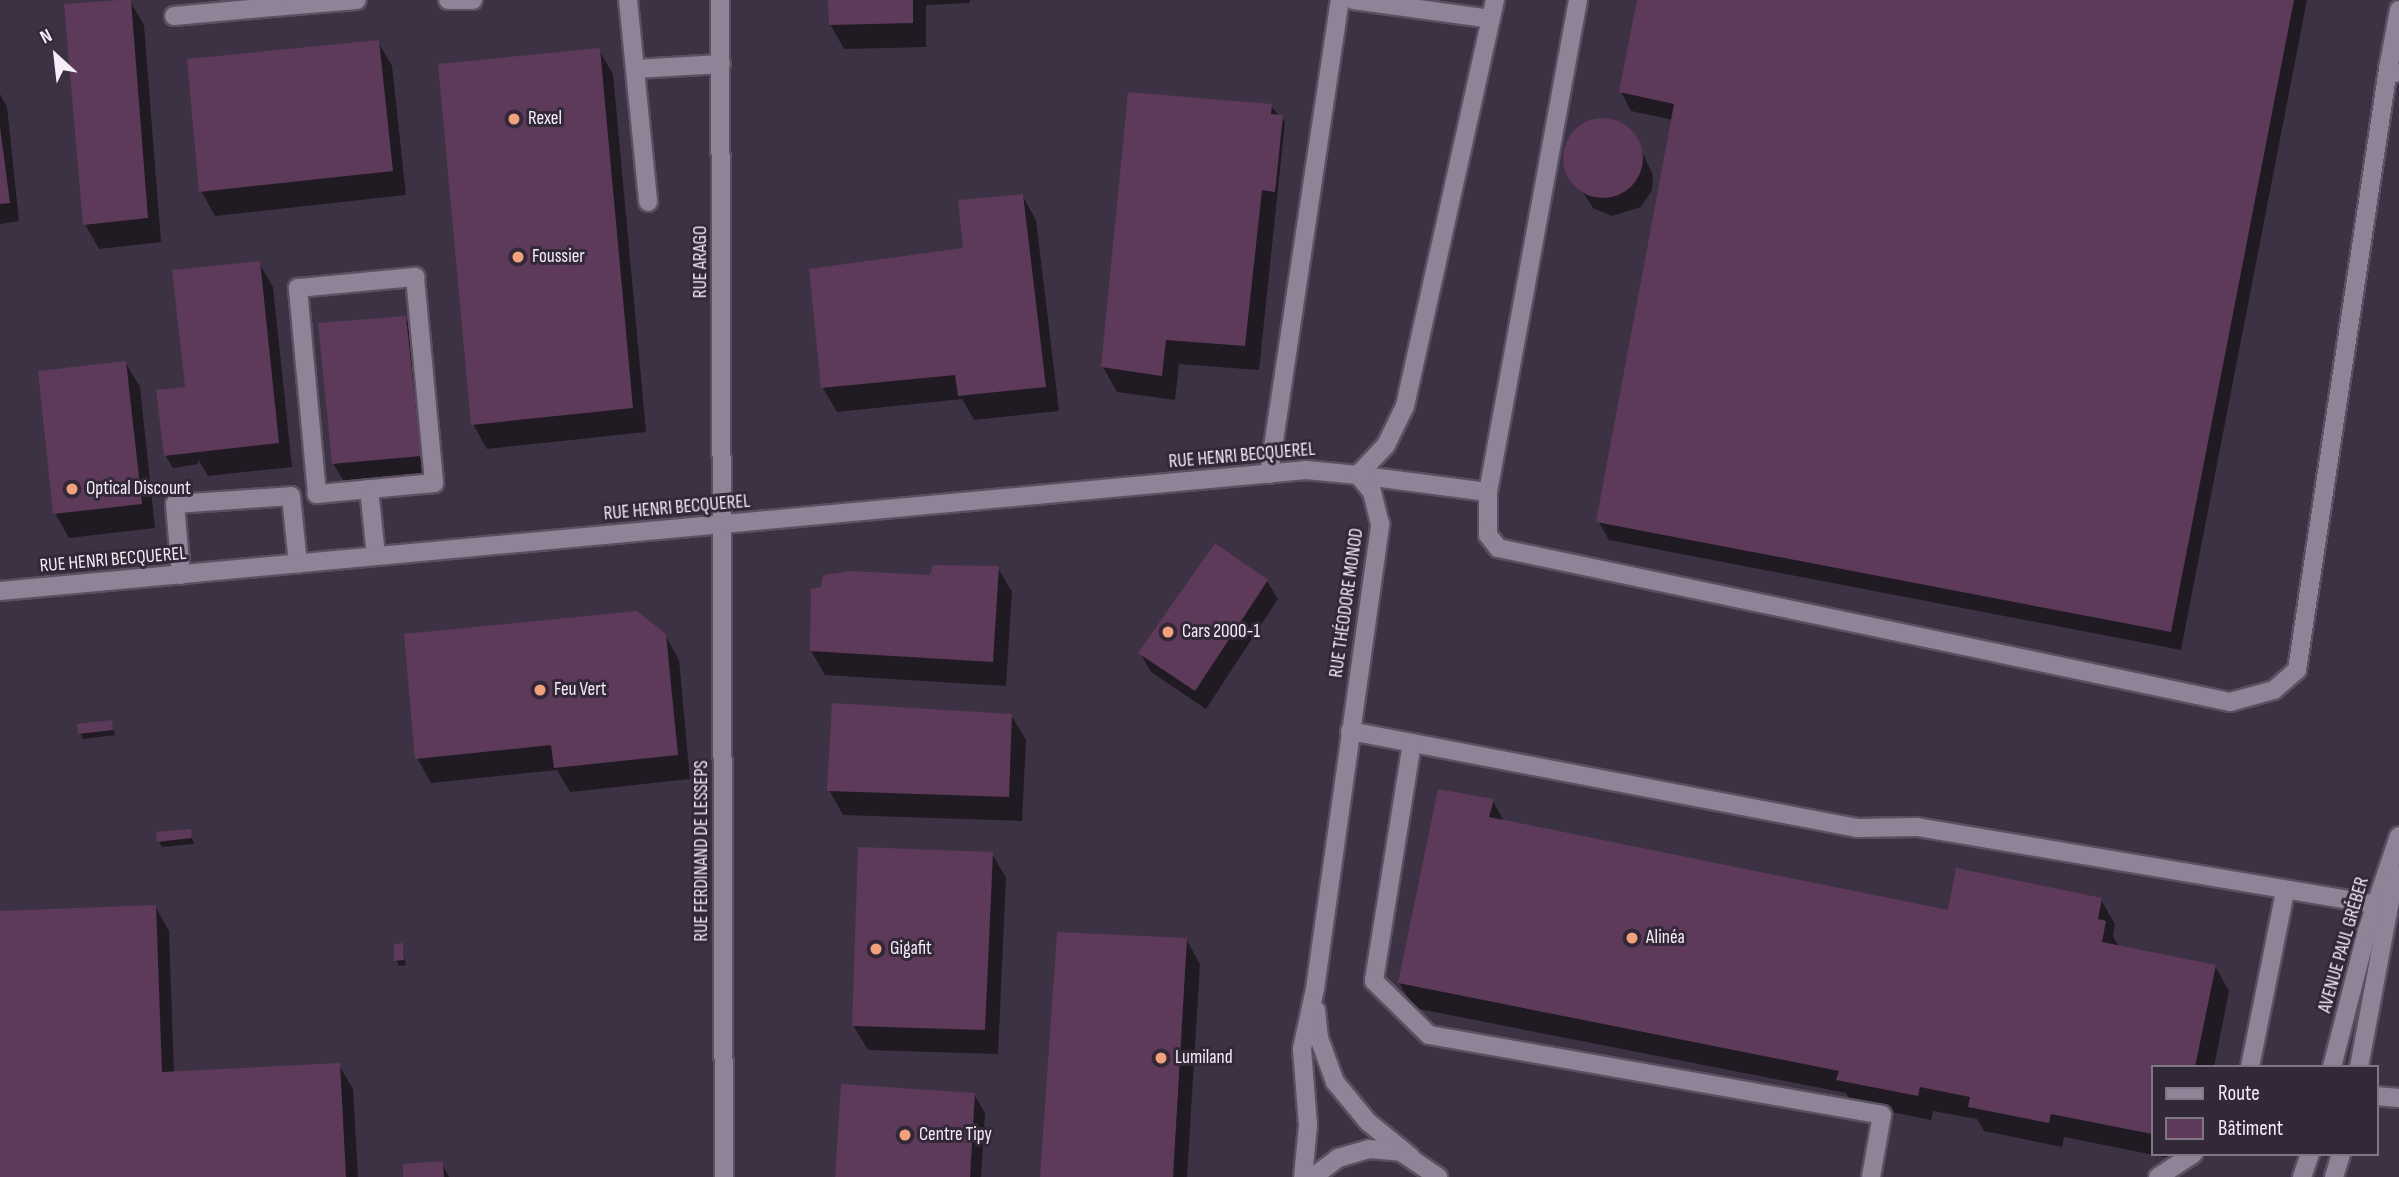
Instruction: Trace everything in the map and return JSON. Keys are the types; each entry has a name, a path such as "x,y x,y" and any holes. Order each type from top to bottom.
{"street":[{"path":"174,16 273,4 357,0"},
{"path":"448,0 473,0"},
{"path":"628,0 648,202"},
{"name":"RUE ARAGO","path":"720,0 722,524"},
{"path":"1269,474 1340,0"},
{"path":"1353,0 1491,19"},
{"path":"1358,475 1386,445 1405,407 1495,0"},
{"path":"1578,0 1488,492 1488,535 1498,548 2230,702 2274,690 2297,670 2393,72 2399,10"},
{"path":"636,69 721,64"},
{"path":"415,277 434,483 369,489 317,494 298,288 415,277"},
{"name":"RUE HENRI BECQUEREL","path":"0,592 1326,470 1488,492"},
{"name":"RUE THÉODORE MONOD","path":"1304,1177 1308,1125 1302,1049 1315,989 1380,524 1372,492 1358,475"},
{"path":"369,489 376,556"},
{"path":"181,575 175,504 291,496 298,564"},
{"name":"RUE FERDINAND DE LESSEPS","path":"722,524 724,1177"},
{"path":"1350,732 1857,828 1917,827 2382,907"},
{"path":"1412,743 1374,981 1429,1035 1882,1115 1871,1177"},
{"name":"AVENUE PAUL GRÉBER","path":"2359,1065 2382,907 2399,836"},
{"name":"AVENUE PAUL GRÉBER","path":"2333,1065 2399,846"},
{"path":"2249,1065 2286,892"},
{"name":"RUE THÉODORE MONOD","path":"1315,989 1319,1038 1335,1082 1368,1122 1438,1177"},
{"path":"2378,1096 2399,1098"},
{"path":"1313,1177 1329,1163 1358,1150 1390,1150 1411,1157"},
{"path":"2158,1177 2190,1156"},
{"path":"2302,1177 2309,1156"},
{"path":"2334,1177 2340,1156"}],"building":[{"path":"131,0 148,218 83,225 64,4"},
{"path":"828,0 913,0 913,23 829,25"},
{"path":"1637,0 2294,0 2171,632 1596,522 1674,104 1619,92"},
{"path":"379,40 393,171 199,192 187,59"},
{"path":"600,48 633,408 471,425 438,64"},
{"path":"1128,92 1272,104 1271,114 1283,115 1275,192 1262,190 1245,346 1166,340 1162,376 1101,367"},
{"path":"1603,118 1618,121 1631,130 1640,143 1643,158 1640,173 1631,186 1618,195 1603,198 1588,195 1575,186 1566,173 1563,158 1566,143 1575,130 1588,121"},
{"path":"0,127 10,203 0,204"},
{"path":"1023,194 1046,387 958,396 955,375 821,388 809,269 963,248 958,200"},
{"path":"260,261 279,443 164,456 156,390 185,387 172,270"},
{"path":"406,316 421,456 332,464 318,323"},
{"path":"126,361 142,504 53,514 38,371"},
{"path":"1215,543 1268,580 1195,691 1138,653"},
{"path":"933,565 999,566 993,662 810,651 811,589 821,587 823,575 851,571 930,575"},
{"name":"Feu Vert","path":"637,611 666,634 678,755 554,768 551,745 415,759 404,634"},
{"path":"832,703 1012,714 1009,797 827,791"},
{"path":"112,720 113,730 78,734 77,724"},
{"path":"1438,789 1494,799 1489,817 1948,910 1956,868 2102,898 2098,919 2106,921 2102,942 2216,965 2195,1065 2150,1065 2150,1134 2051,1114 2049,1123 1968,1107 1970,1097 1920,1087 1918,1096 1836,1080 1839,1071 1398,983"},
{"path":"191,829 192,838 157,842 156,832"},
{"path":"858,847 993,852 985,1030 852,1026"},
{"path":"156,905 162,1072 340,1063 346,1177 0,1177 0,911"},
{"path":"1057,932 1187,938 1173,1177 1040,1177"},
{"path":"403,943 404,960 394,961 394,944"},
{"name":"Centre Tipy","path":"841,1084 975,1093 970,1177 835,1177"},
{"path":"443,1161 444,1177 403,1177 403,1164"}],"place":[{"name":"Rexel","path":"514,119"},
{"name":"Foussier","path":"518,257"},
{"name":"Optical Discount","path":"72,489"},
{"name":"Cars 2000-1","path":"1168,632"},
{"name":"Feu Vert","path":"540,690"},
{"name":"Alinéa","path":"1632,938"},
{"name":"Gigafit","path":"876,949"},
{"name":"Lumiland","path":"1161,1058"},
{"name":"Centre Tipy","path":"905,1135"}]}
